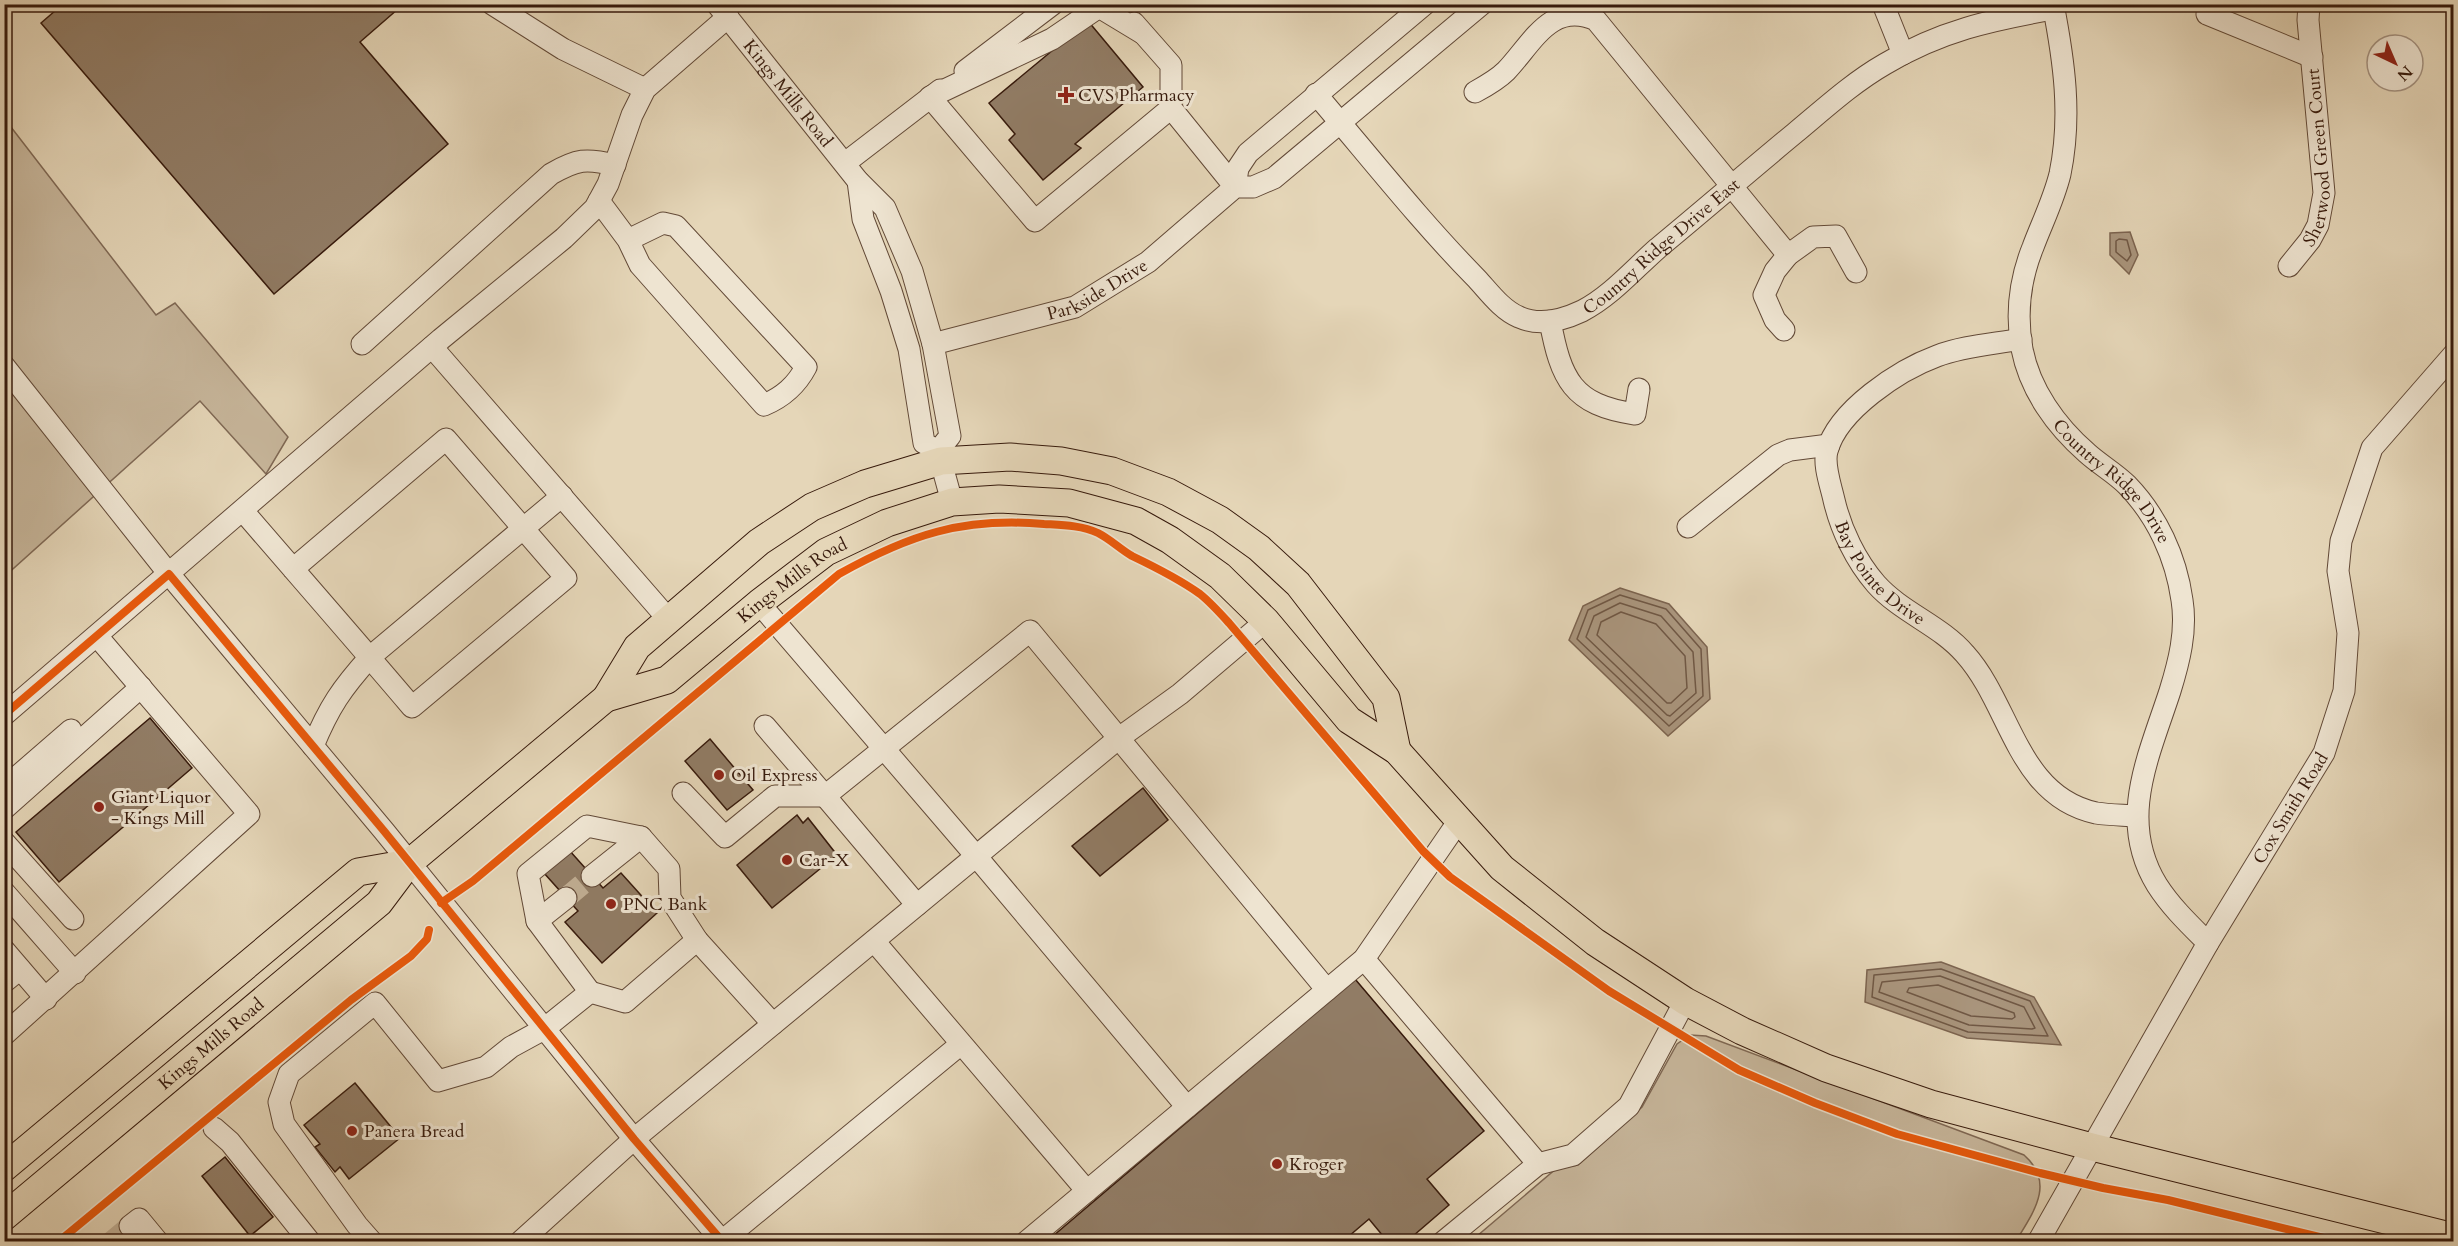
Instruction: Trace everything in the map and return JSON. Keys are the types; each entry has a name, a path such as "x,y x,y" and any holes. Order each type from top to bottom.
{"main road":[{"name":"Kings Mills Road","path":"4,1217 379,903 409,863 606,698 638,647 759,543 812,507 940,456"},
{"path":"940,456 1010,457 1061,461 1102,469 1168,492 1220,520 1260,548 1298,584 1364,669 1386,698 1397,751"},
{"path":"952,502 999,499 1069,503 1136,521 1170,540 1220,576 1266,621 1349,720 1397,751 1458,822 1502,868 1595,942 1685,1001 1742,1031 1826,1068 1931,1104 2092,1147 2454,1237"},
{"name":"Kings Mills Road","path":"606,698 667,680 759,603 826,552 887,523 952,502"},
{"name":"Kings Mills Road","path":"4,1168 358,872 409,863"}],"street":[{"path":"492,4 563,49 645,89"},
{"path":"845,164 1053,4"},
{"path":"1116,4 1171,65 1171,108 1235,187"},
{"path":"1235,187 1238,168 1248,153 1425,4"},
{"path":"1235,187 1253,186 1274,178 1482,4"},
{"path":"1883,4 1904,54"},
{"path":"2212,4 2207,14 2312,57"},
{"name":"Sherwood Green Court","path":"2289,266 2310,240 2322,209 2323,172 2308,5"},
{"path":"930,97 1052,39 1099,7 1143,33"},
{"name":"Country Ridge Drive East","path":"1316,94 1461,263 1503,306 1517,317 1533,322 1550,321 1582,310 1602,299 1639,265 1843,93 1884,64 1927,41 1958,29 2053,7"},
{"name":"Country Ridge Drive","path":"2053,7 2064,70 2067,105 2066,140 2055,192 2032,248 2023,281 2019,315 2022,350 2033,383 2050,413 2088,454 2127,485 2148,510 2164,538 2176,569 2183,601 2183,634 2178,667 2139,787 2136,816 2145,862 2157,885 2174,908 2208,944"},
{"path":"4,715 432,347 564,238 599,201 615,165 632,115 645,89 722,11"},
{"name":"Kings Mills Road","path":"722,11 858,181 885,207 912,272 933,344 950,436 940,456"},
{"path":"1475,92 1492,83 1506,71 1530,41 1550,22 1573,12 1593,12 1788,255"},
{"path":"930,97 1035,220 1171,108"},
{"path":"362,344 551,174 569,164 583,160 596,160 615,165"},
{"name":"Kings Mills Road","path":"858,181 863,219 891,291 909,349 924,442 940,456 952,502"},
{"name":"Parkside Drive","path":"933,344 1075,307 1148,262 1235,187"},
{"path":"599,201 628,240 640,266 764,405 780,398 798,381 806,367 676,226 663,223 628,240"},
{"path":"1784,330 1775,320 1764,295 1775,271 1788,255 1813,237 1836,236 1856,272"},
{"path":"1550,321 1556,354 1564,375 1584,397 1600,407 1635,414 1639,389"},
{"path":"1688,527 1778,455 1802,448 1829,445 1842,424 1865,400 1907,370 1937,355 2021,339"},
{"path":"432,347 669,620"},
{"name":"Cox Smith Road","path":"2038,1242 2208,944 2324,753 2344,692 2348,633 2338,571 2341,542 2372,448 2454,354"},
{"path":"8,378 634,1139 722,1241 961,1044"},
{"path":"243,511 412,707 566,578 446,439 293,568"},
{"name":"Bay Pointe Drive","path":"1829,445 1826,453 1836,508 1848,541 1866,572 1903,609 1938,629 1965,653 1995,698 2027,764 2050,789 2063,799 2094,812 2136,816"},
{"path":"313,746 323,720 342,687 370,657 562,496"},
{"path":"759,603 1187,1107"},
{"path":"520,1242 634,1139 772,1024 1119,738 1180,694 1266,621"},
{"path":"683,793 725,837 775,796 825,796 1030,631 1327,990"},
{"path":"4,1035 249,814 97,636"},
{"path":"4,788 136,681"},
{"path":"4,809 136,681"},
{"path":"765,726 917,905"},
{"path":"1026,1242 1364,959 1458,822"},
{"path":"697,940 625,1002 590,992 537,921 528,874 587,826 641,837 669,869 670,898 697,940 772,1024"},
{"path":"592,876 641,837"},
{"path":"4,842 73,920"},
{"path":"4,892 75,972"},
{"path":"537,921 566,898"},
{"path":"874,941 1087,1191"},
{"path":"4,950 12,976 46,999"},
{"path":"1364,959 1538,1164"},
{"path":"372,1242 357,1225 284,1124 279,1102 289,1074 375,1003 438,1081 486,1066 511,1047 544,1029 590,992"},
{"path":"1443,1242 1538,1164 1573,1155 1629,1106 1685,1001"},
{"path":"214,1128 230,1142 310,1242"},
{"path":"130,1226 139,1219 158,1242"}],"shaded area":[{"path":"4,118 156,315 175,303 288,437 266,474 200,401 5,576"},
{"path":"1690,1035 1706,1036 2024,1155 2039,1176 2040,1187 2029,1220 2016,1241 1470,1242 1557,1168 1578,1165 1642,1107 1677,1044"}],"water":[{"path":"2130,232 2138,255 2129,274 2110,255 2110,233"},
{"path":"1620,588 1669,604 1707,647 1710,699 1668,736 1569,640 1583,606"},
{"path":"1941,962 2034,997 2061,1045 1967,1038 1865,1002 1867,970"}],"building":[{"path":"63,4 394,4 398,9 360,42 448,144 274,294 41,23"},
{"name":"CVS Pharmacy","path":"1088,21 1143,87 1075,144 1081,148 1043,180 1009,140 1015,134 989,103"},
{"path":"150,718 192,768 59,882 16,832"},
{"name":"Oil Express","path":"710,739 753,790 727,810 685,761"},
{"path":"1143,788 1168,820 1100,876 1072,846"},
{"name":"Car-X","path":"797,815 803,823 808,818 837,855 772,908 737,865"},
{"name":"PNC Bank","path":"569,850 603,888 621,873 657,913 602,963 565,922 578,911 544,873"},
{"path":"1355,979 1484,1131 1427,1179 1449,1205 1406,1242 1388,1242 1369,1219 1342,1242 1046,1242"},
{"name":"Panera Bread","path":"355,1083 400,1138 349,1179 340,1167 335,1172 315,1147 320,1144 304,1125"},
{"path":"225,1157 273,1217 250,1236 202,1176"}],"tunnel":[{"path":"566,898 592,876"},
{"path":"111,1242 130,1226"}],"cycle path":[{"path":"441,903 473,881 839,574 913,539 962,526 1015,523 1078,527 1102,535 1132,556 1184,583 1207,600 1423,851 1450,877 1609,991 1739,1070 1815,1103 1897,1134 2040,1173 2168,1200 2340,1242"},
{"path":"4,715 169,574 384,831 634,1139 723,1242"},
{"path":"58,1242 351,1000 411,956 427,939 429,930"}],"place":[{"name":"CVS Pharmacy","path":"1066,95"},
{"name":"Oil Express","path":"719,775"},
{"name":"Giant Liquor - Kings Mill","path":"99,807"},
{"name":"Car-X","path":"787,860"},
{"name":"PNC Bank","path":"611,904"},
{"name":"Panera Bread","path":"352,1131"},
{"name":"Kroger","path":"1277,1164"}]}
